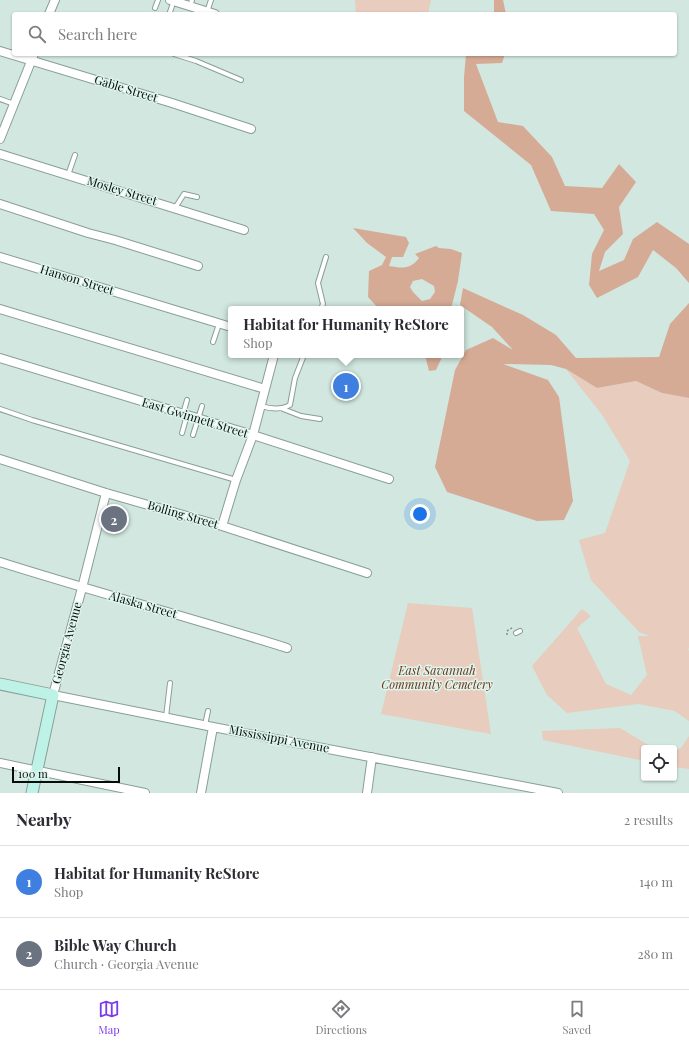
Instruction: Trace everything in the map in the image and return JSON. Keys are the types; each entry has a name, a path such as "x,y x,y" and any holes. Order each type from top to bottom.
{"street":[{"path":"52,12 55,0"},
{"path":"173,0 207,12"},
{"name":"Gable Street","path":"0,51 12,53"},
{"path":"0,138 33,57"},
{"name":"Gable Street","path":"33,57 251,129"},
{"name":"Mosley Street","path":"0,154 244,230"},
{"path":"0,204 88,233 198,266"},
{"name":"Hanson Street","path":"0,257 154,304 228,324"},
{"path":"0,309 265,389"},
{"name":"East Gwinnett Street","path":"0,358 253,435 389,479"},
{"path":"222,526 236,480 253,435 273,358"},
{"name":"Bolling Street","path":"0,459 106,493 222,526 367,573"},
{"name":"Georgia Avenue","path":"32,793 53,695 106,493"},
{"name":"Alaska Street","path":"0,562 82,588 215,625 287,648"},
{"name":"Mississippi Avenue","path":"0,684 166,718 372,757 516,789 558,793"},
{"path":"201,793 209,726"},
{"path":"367,793 372,757"},
{"path":"0,763 146,793"}],"lane":[{"path":"155,8 158,0"},
{"path":"170,12 173,0"},
{"path":"210,12 211,0"},
{"path":"180,56 241,80"},
{"path":"0,99 14,104"},
{"path":"68,175 75,155"},
{"path":"175,208 184,194 197,197"},
{"path":"322,306 318,283 326,257"},
{"path":"213,342 219,323"},
{"path":"283,409 290,405 295,378 303,358"},
{"path":"182,433 187,400"},
{"path":"193,435 202,406"},
{"path":"261,406 283,409 301,416 320,419"},
{"path":"0,409 32,420 236,480"},
{"path":"516,633 520,630"},
{"path":"166,718 170,683"},
{"path":"208,711 209,726"}],"path":[{"path":"507,635 506,631 513,628"}],"green space":[{"path":"355,0 431,0 428,12 356,12"},
{"path":"566,369 597,388 636,381 662,393 689,398 689,721 675,711 638,704 567,713 547,695 532,666 582,609 591,616 577,628 606,684 631,695 647,675 638,636 650,636 639,632 591,580 579,540 605,533 630,461 603,416"},
{"name":"East Savannah Community Cemetery","path":"408,603 472,608 491,734 381,714"},
{"path":"620,728 648,745 641,745 641,760 543,740 542,731"},
{"path":"689,736 689,769 677,767 677,750 681,748"}],"shaded area":[{"path":"494,0 503,0 506,12 494,12"},
{"path":"466,56 504,56 502,63 476,64 498,122 523,126 552,157 565,186 602,188 619,164 636,182 619,207 623,234 605,252 599,271 624,260 633,239 657,222 689,244 689,283 676,268 653,250 638,277 597,298 589,285 592,254 604,230 594,214 551,211 531,165 464,111"},
{"path":"353,228 406,237 409,243 403,257 392,257 389,266 406,267 412,265 419,258 415,254 436,246 462,253 458,281 452,306 376,306 368,297 369,271 382,265 386,257 367,243","holes":["422,279 434,286 435,292 430,299 422,301 410,287 413,281"]},
{"path":"463,288 523,315 556,335 576,358 659,357 670,324 689,303 689,398 662,393 636,381 597,388 566,369 551,365 503,364 548,380 559,397 573,501 564,520 537,521 447,492 435,467 455,370 462,358 464,358 466,350 493,338 513,350 492,327 464,308 464,306 460,305"},
{"path":"426,358 442,358 436,370 429,371"}],"place":[{"name":"Habitat for Humanity ReStore","path":"346,386"},
{"name":"Bible Way Church","path":"114,519"}]}
